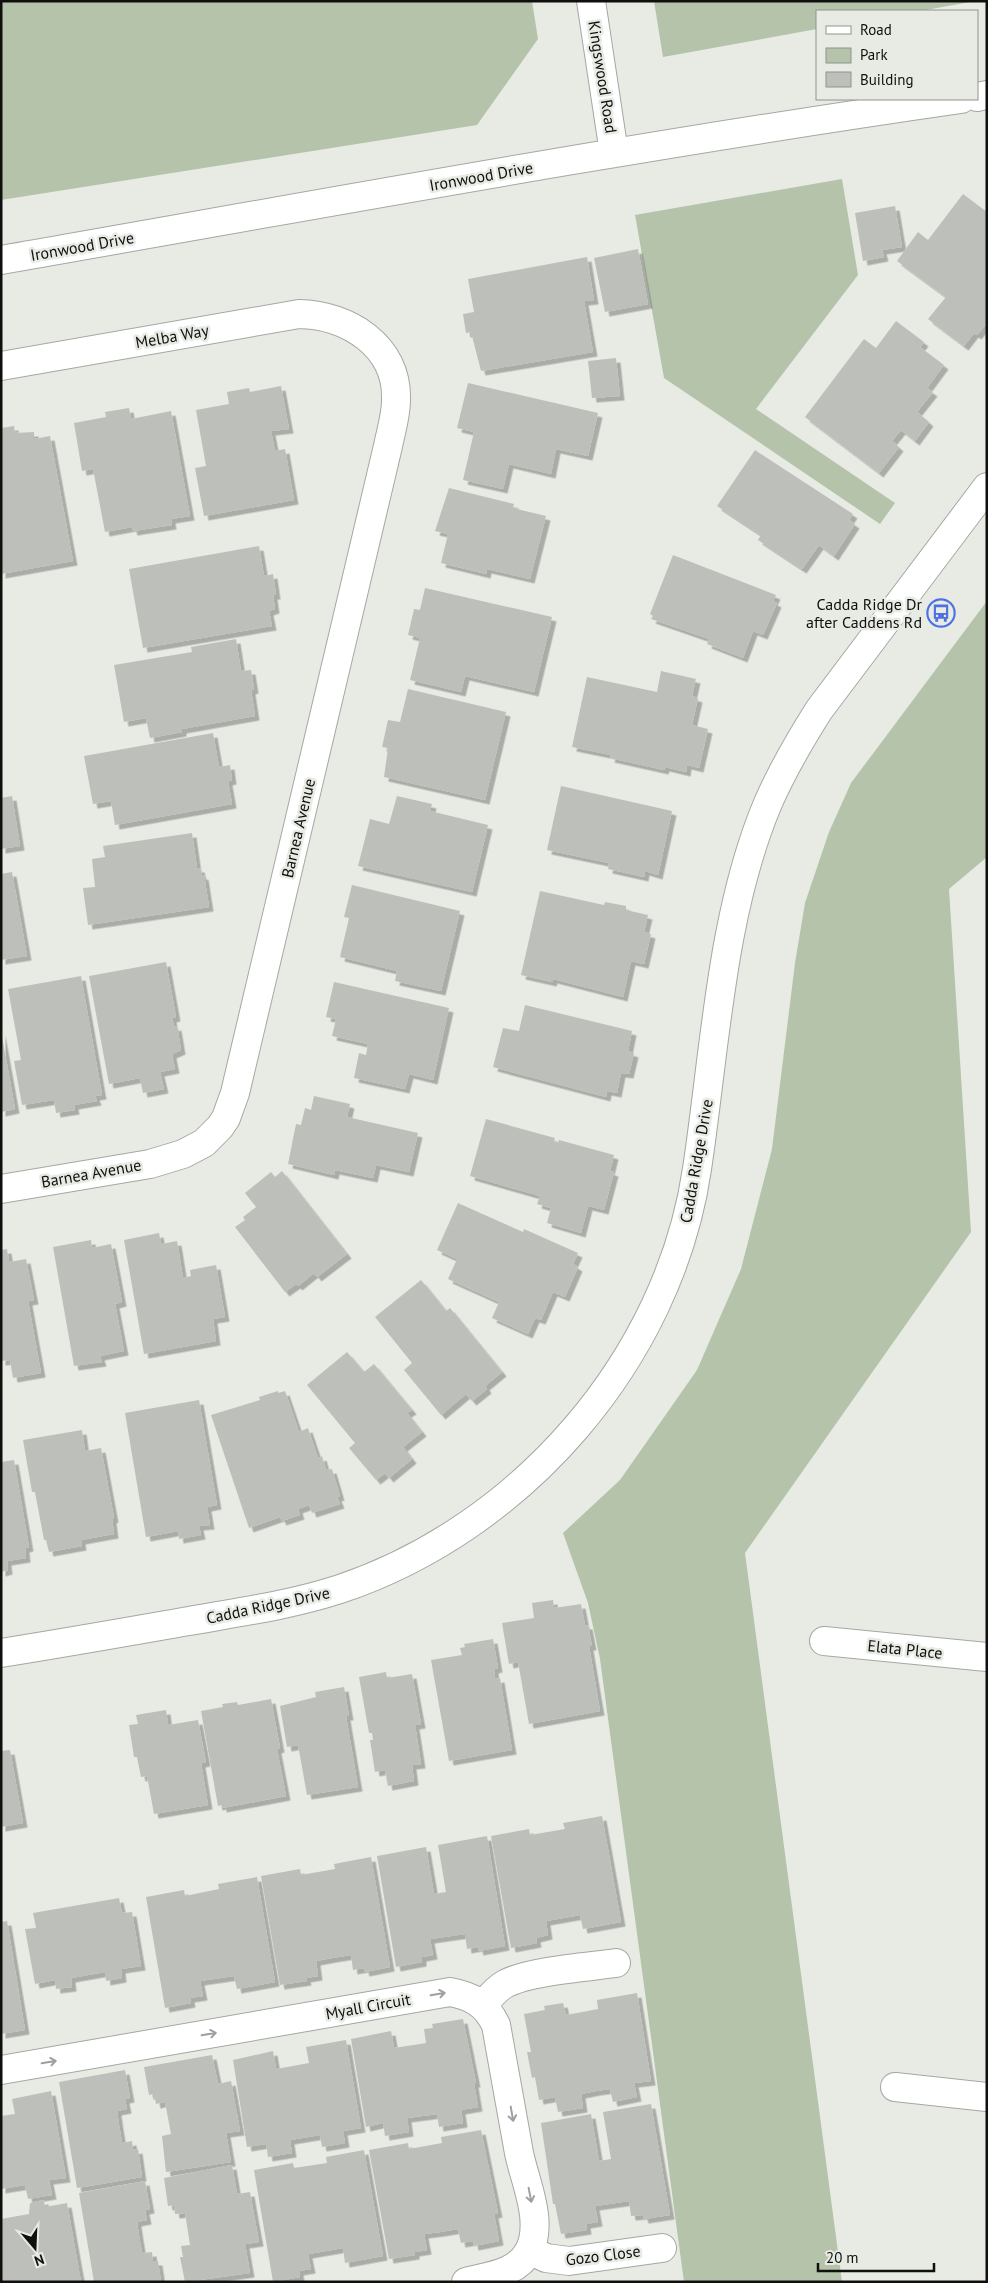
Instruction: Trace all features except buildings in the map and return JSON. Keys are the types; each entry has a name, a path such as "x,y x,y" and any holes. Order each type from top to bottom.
{"street":[{"name":"Kingswood Road","path":"591,1 614,153"},
{"name":"Ironwood Drive","path":"1,260 804,121 954,100"},
{"name":"Melba Way","path":"1,366 299,314 323,315 342,321"},
{"name":"Barnea Avenue","path":"1,1189 150,1164 183,1154 204,1143 220,1127 231,1107 395,414 395,387 388,364 371,339 342,321"},
{"name":"Cadda Ridge Drive","path":"1,1653 260,1609 300,1600 365,1580 402,1564 437,1544 496,1504 543,1462 586,1416 626,1359 642,1330 658,1298 686,1221 697,1171 734,917 745,870 768,804 799,742 819,710 987,487"},
{"name":"Elata Place","path":"824,1641 987,1657"},
{"path":"466,2282 509,2270 531,2243 530,2195 520,2155 496,2025 483,2005 495,1991 505,1984 524,1976 616,1963"},
{"name":"Myall Circuit","path":"1,2070 450,1992 463,1994 483,2005"},
{"path":"895,2087 987,2096"},
{"name":"Gozo Close","path":"531,2243 546,2258 569,2261 662,2248"}],"green space":[{"path":"1,1 532,1 538,39 477,125 1,200"},
{"path":"654,1 976,1 926,10 816,10 816,29 663,57"},
{"path":"842,179 858,275 756,409 895,503 880,524 664,378 635,215"},
{"path":"987,601 987,857 949,889 971,1232 745,1553 842,2282 684,2282 600,1659 588,1603 563,1533 620,1480 697,1370 741,1269 772,1149 795,963 805,903 829,832 851,783"}],"place":[{"name":"Cadda Ridge Dr after Caddens Rd","path":"941,613"}]}
